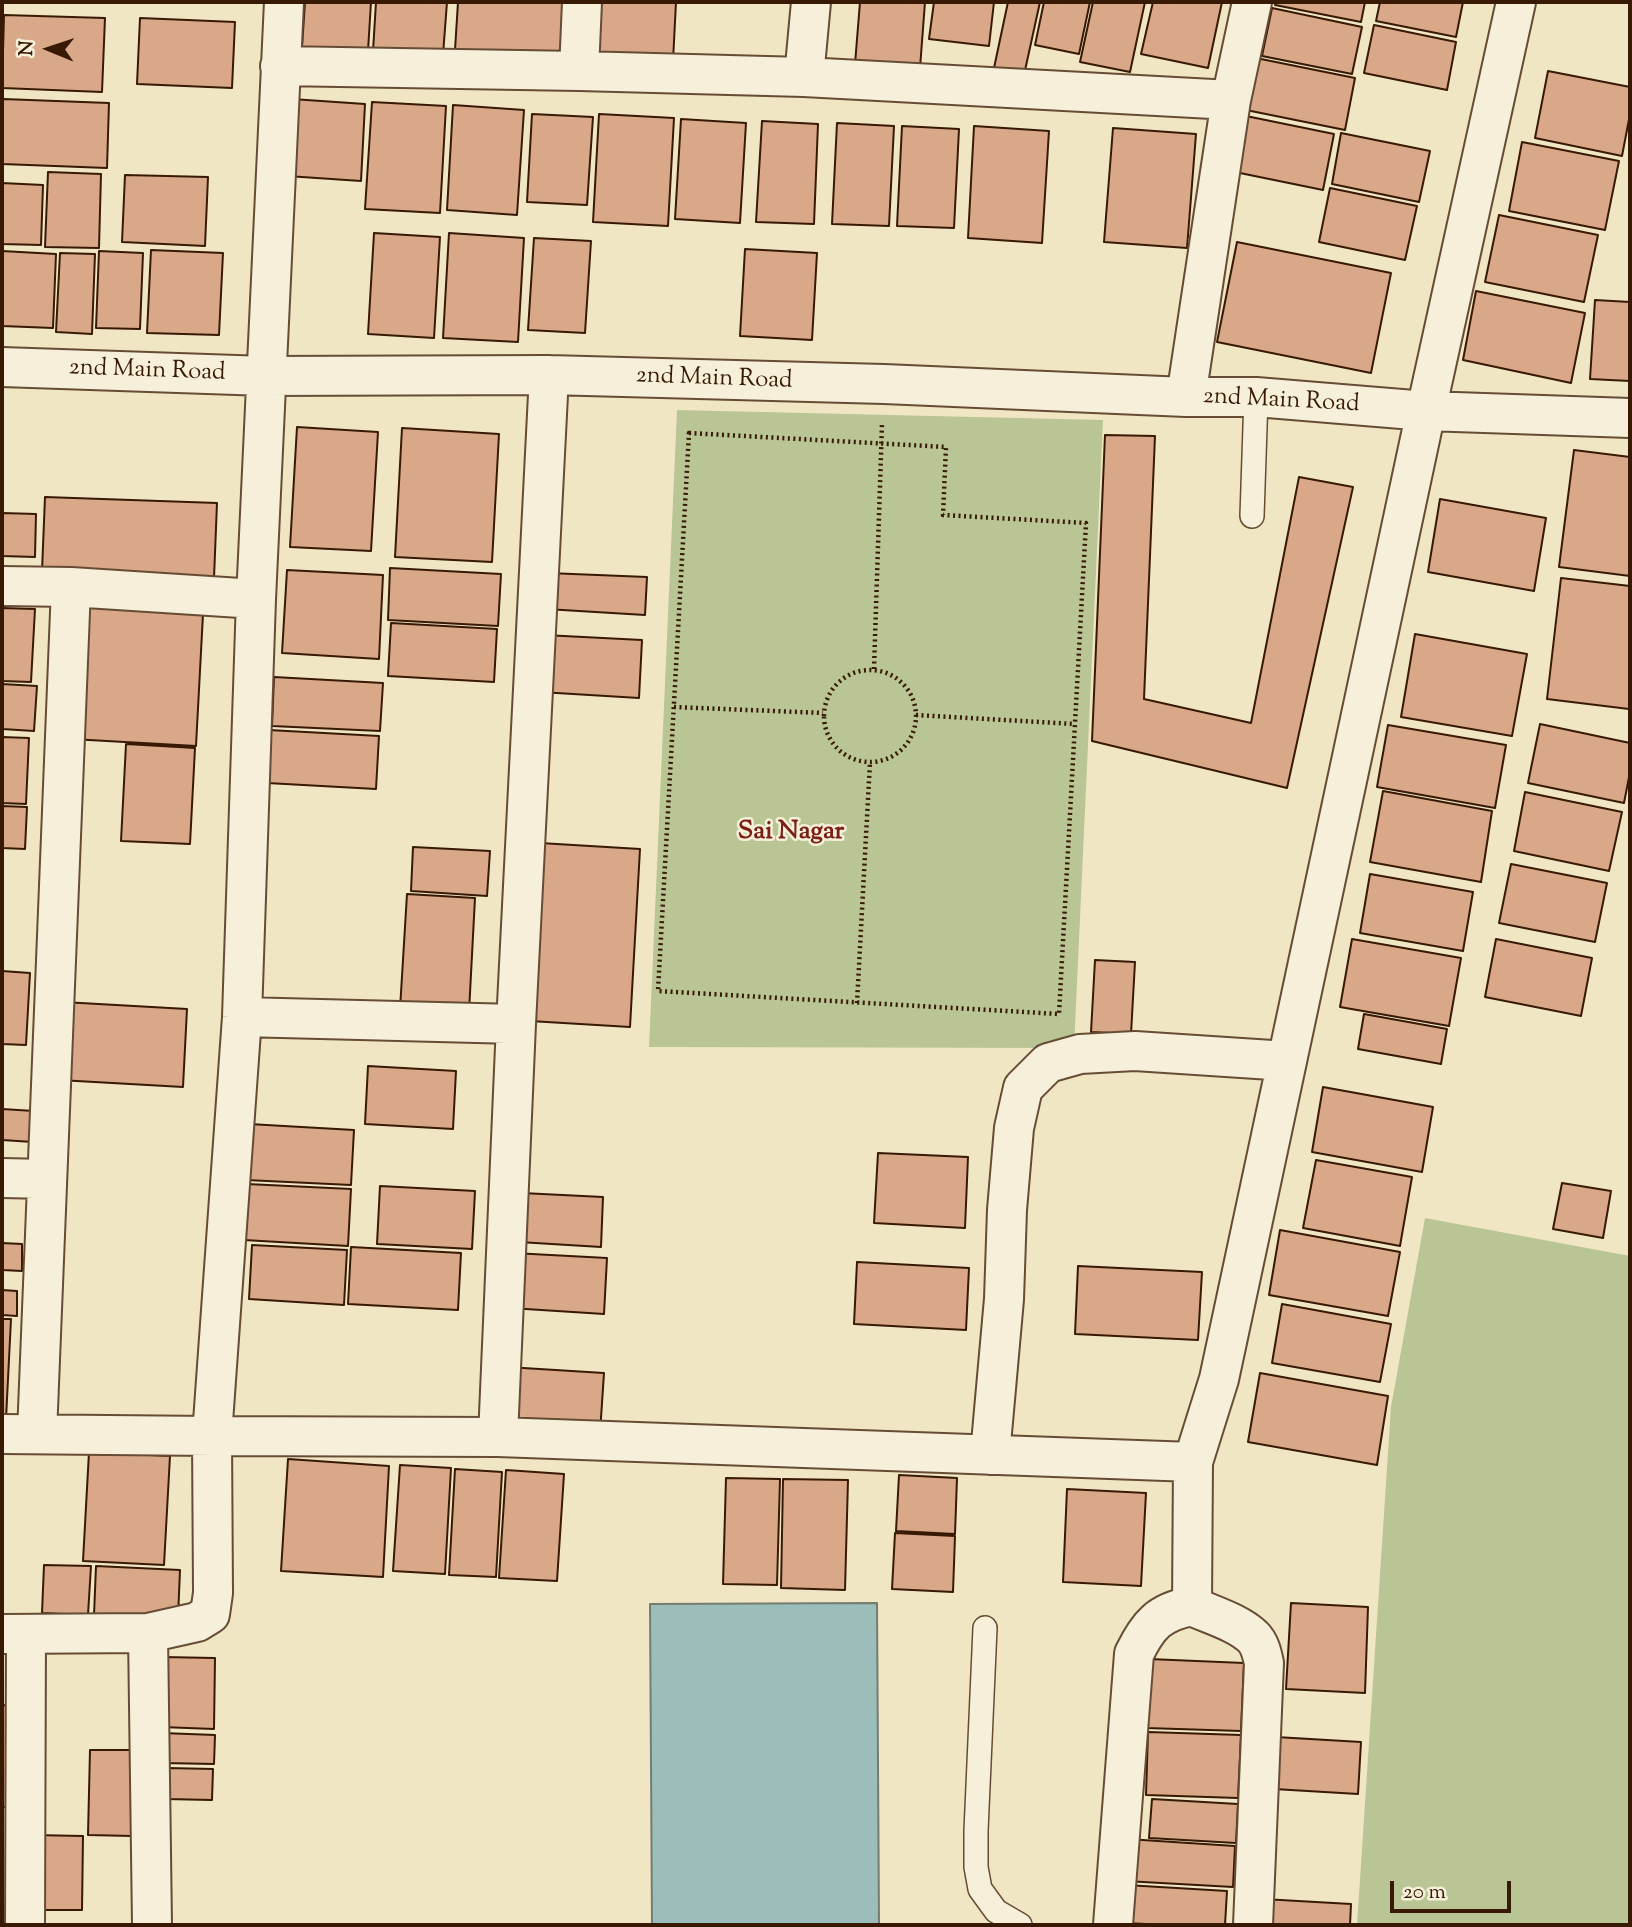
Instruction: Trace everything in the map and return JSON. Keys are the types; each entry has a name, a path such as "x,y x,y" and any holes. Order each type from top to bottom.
{"street":[{"path":"25,1925 14,1634 148,1633 197,1622 210,1614 213,1593 212,1436 242,1017 266,376 284,2"},
{"path":"579,71 582,2"},
{"path":"804,78 811,2"},
{"path":"1186,397 1231,100 1252,2"},
{"path":"1192,1606 1193,1462 1219,1379 1516,2"},
{"path":"280,66 804,78 1231,100"},
{"name":"2nd Main Road","path":"2,367 266,376 549,375 884,384 1186,397 1256,397 1426,411 1630,418"},
{"path":"498,1437 549,375"},
{"path":"2,586 71,587 257,598"},
{"path":"71,587 47,1179 19,1434 498,1437 1193,1462"},
{"path":"242,1017 516,1024"},
{"path":"990,1455 1004,1299 1007,1210 1014,1128 1023,1088 1048,1063 1080,1054 1135,1051 1287,1061"},
{"path":"2,1178 47,1179"},
{"path":"1113,1925 1134,1654 1144,1632 1160,1617 1192,1606 1254,1638 1264,1663 1254,1925"},
{"path":"148,1633 152,1925"}],"lane":[{"path":"1252,516 1256,397"},
{"path":"985,1628 976,1867 980,1889 996,1911 1020,1925"}],"path":[{"path":"874,669 884,384"},
{"path":"689,433 946,447 943,515 1086,523 1059,1014 658,991 674,707 689,433"},
{"path":"874,669 901,681 911,694 916,711 915,728 908,743 896,755 880,762 863,763 846,758 834,746 825,731 823,713 826,699 834,686 845,676 859,670 874,669"},
{"path":"674,707 823,713"},
{"path":"916,715 1075,724"},
{"path":"857,1003 870,762"}],"green space":[{"path":"677,410 1103,420 1074,1048 649,1047"},
{"path":"1425,1218 1630,1256 1630,1925 1357,1925 1391,1407"}],"water":[{"path":"877,1603 879,1925 652,1925 650,1604"}],"building":[{"path":"305,2 371,2 368,51 302,47"},
{"path":"376,2 447,2 443,55 373,51"},
{"path":"458,2 565,2 562,56 455,50"},
{"path":"591,2 676,2 673,61 589,57"},
{"path":"860,2 925,2 920,68 855,64"},
{"path":"934,2 994,2 989,46 929,39"},
{"path":"1008,2 1040,2 1024,75 994,68"},
{"path":"1044,2 1090,2 1079,54 1035,45"},
{"path":"1093,2 1145,2 1130,72 1080,62"},
{"path":"1153,2 1222,2 1208,68 1141,54"},
{"path":"1276,2 1365,2 1361,22 1275,5"},
{"path":"1380,2 1463,2 1456,37 1376,21"},
{"path":"1272,8 1362,27 1352,74 1262,56"},
{"path":"4,15 105,18 102,92 2,88"},
{"path":"140,18 235,22 232,88 137,84"},
{"path":"1374,25 1456,42 1447,90 1364,73"},
{"path":"1256,58 1355,78 1345,130 1246,110"},
{"path":"1548,71 1630,87 1630,114 1622,156 1535,138"},
{"path":"3,99 109,103 107,168 2,164"},
{"path":"292,99 365,104 361,181 287,176"},
{"path":"372,102 446,106 440,213 365,209"},
{"path":"453,105 524,110 517,215 447,210"},
{"path":"532,114 593,117 587,205 527,202"},
{"path":"599,114 674,118 668,226 593,222"},
{"path":"1246,116 1334,134 1323,190 1235,172"},
{"path":"681,119 746,123 740,223 675,219"},
{"path":"762,121 818,124 814,224 756,222"},
{"path":"837,123 894,126 889,226 832,224"},
{"path":"902,126 959,129 954,228 897,226"},
{"path":"974,126 1049,131 1042,243 968,238"},
{"path":"1113,128 1196,134 1187,248 1104,242"},
{"path":"1341,133 1430,151 1419,202 1332,184"},
{"path":"1522,142 1619,161 1605,230 1509,211"},
{"path":"48,172 101,174 99,248 45,247"},
{"path":"125,175 208,177 205,246 122,242"},
{"path":"2,183 43,185 41,245 2,244"},
{"path":"1330,188 1417,206 1405,260 1319,242"},
{"path":"1499,215 1598,235 1584,302 1485,282"},
{"path":"374,233 440,237 434,338 368,334"},
{"path":"449,233 524,238 518,342 443,338"},
{"path":"534,238 591,241 585,333 528,330"},
{"path":"1237,242 1391,273 1371,373 1217,342"},
{"path":"745,249 817,253 812,340 740,336"},
{"path":"151,250 223,253 219,335 147,333"},
{"path":"2,251 56,254 53,328 2,326"},
{"path":"99,251 143,253 140,329 96,328"},
{"path":"60,253 95,254 92,334 56,332"},
{"path":"1476,291 1585,313 1571,383 1463,360"},
{"path":"1595,300 1630,302 1630,381 1590,379"},
{"path":"297,427 378,432 371,551 290,547"},
{"path":"402,428 499,434 492,562 395,557"},
{"path":"1105,435 1155,436 1144,699 1251,723 1299,477 1353,487 1287,788 1092,741"},
{"path":"1574,450 1630,457 1630,576 1559,567"},
{"path":"45,497 217,503 214,578 42,571"},
{"path":"1440,499 1546,518 1534,591 1428,572"},
{"path":"2,513 36,514 35,557 2,556"},
{"path":"390,568 501,574 498,626 388,620"},
{"path":"287,570 383,575 379,659 282,653"},
{"path":"548,573 647,577 645,615 546,609"},
{"path":"1561,578 1630,586 1629,709 1547,699"},
{"path":"78,607 203,614 196,746 71,739"},
{"path":"2,608 35,609 31,682 2,681"},
{"path":"391,623 497,629 494,682 388,676"},
{"path":"1415,634 1527,654 1512,736 1401,717"},
{"path":"544,635 642,640 639,698 540,692"},
{"path":"274,677 383,683 380,731 272,726"},
{"path":"2,684 37,686 34,731 2,729"},
{"path":"1540,724 1630,743 1630,772 1624,803 1528,783"},
{"path":"1388,725 1506,745 1495,808 1377,787"},
{"path":"269,730 379,736 376,789 267,783"},
{"path":"2,737 29,738 26,804 2,803"},
{"path":"126,744 195,748 190,844 121,841"},
{"path":"1383,791 1492,811 1481,882 1370,862"},
{"path":"1525,792 1622,812 1609,871 1514,851"},
{"path":"2,806 27,807 25,849 2,848"},
{"path":"540,843 640,849 630,1027 530,1021"},
{"path":"413,847 490,851 487,896 411,891"},
{"path":"1511,864 1607,883 1595,942 1499,923"},
{"path":"1370,874 1473,892 1463,951 1360,933"},
{"path":"407,894 475,898 469,1012 400,1009"},
{"path":"1352,939 1461,958 1449,1026 1340,1007"},
{"path":"1496,939 1592,958 1581,1016 1485,997"},
{"path":"1095,960 1135,962 1131,1034 1091,1032"},
{"path":"2,971 30,973 26,1045 2,1044"},
{"path":"63,1002 187,1009 183,1087 59,1080"},
{"path":"1364,1014 1447,1029 1441,1064 1358,1049"},
{"path":"368,1066 456,1071 453,1129 365,1124"},
{"path":"1323,1087 1433,1107 1422,1172 1312,1152"},
{"path":"2,1109 34,1111 33,1142 2,1140"},
{"path":"249,1124 354,1130 351,1185 246,1180"},
{"path":"878,1153 968,1157 965,1228 874,1223"},
{"path":"1316,1160 1412,1177 1400,1246 1303,1228"},
{"path":"1562,1183 1611,1191 1603,1238 1553,1229"},
{"path":"247,1184 351,1189 348,1246 244,1240"},
{"path":"380,1186 475,1191 472,1249 377,1244"},
{"path":"522,1193 603,1197 601,1247 519,1242"},
{"path":"1280,1230 1400,1252 1388,1316 1269,1295"},
{"path":"2,1243 22,1244 22,1271 2,1270"},
{"path":"252,1245 347,1250 344,1305 249,1299"},
{"path":"351,1247 461,1253 458,1310 348,1304"},
{"path":"513,1253 607,1258 604,1314 510,1308"},
{"path":"857,1262 969,1268 966,1330 854,1324"},
{"path":"1078,1266 1202,1272 1198,1340 1075,1334"},
{"path":"2,1290 17,1291 17,1316 2,1315"},
{"path":"1282,1304 1391,1324 1380,1382 1272,1363"},
{"path":"2,1319 11,1319 6,1419 2,1419"},
{"path":"507,1367 604,1373 600,1433 504,1428"},
{"path":"1260,1373 1388,1396 1377,1465 1248,1442"},
{"path":"89,1452 170,1456 164,1565 83,1561"},
{"path":"288,1459 389,1466 383,1577 281,1571"},
{"path":"400,1465 451,1468 445,1574 393,1571"},
{"path":"455,1469 502,1472 496,1577 449,1575"},
{"path":"506,1470 564,1474 557,1581 499,1578"},
{"path":"899,1475 957,1478 955,1534 896,1531"},
{"path":"726,1478 780,1479 777,1585 723,1584"},
{"path":"783,1479 848,1480 845,1590 781,1588"},
{"path":"1067,1489 1146,1493 1141,1586 1063,1582"},
{"path":"895,1533 955,1536 953,1592 892,1589"},
{"path":"44,1565 91,1566 88,1615 42,1613"},
{"path":"96,1566 180,1570 178,1618 94,1615"},
{"path":"1291,1603 1368,1607 1365,1693 1286,1689"},
{"path":"163,1657 215,1658 214,1729 161,1727"},
{"path":"1149,1659 1244,1663 1241,1731 1146,1728"},
{"path":"2,1705 17,1706 13,1808 2,1807"},
{"path":"1148,1732 1241,1735 1238,1798 1146,1795"},
{"path":"162,1733 215,1735 214,1764 162,1763"},
{"path":"1276,1737 1361,1742 1358,1794 1274,1789"},
{"path":"90,1750 133,1750 132,1836 88,1835"},
{"path":"167,1768 213,1769 212,1800 166,1799"},
{"path":"1152,1799 1238,1804 1236,1843 1149,1838"},
{"path":"33,1835 83,1836 82,1910 32,1910"},
{"path":"1127,1839 1235,1846 1233,1887 1125,1881"},
{"path":"1126,1885 1227,1891 1225,1925 1124,1923"},
{"path":"1263,1899 1351,1904 1350,1925 1262,1925"}],"district":[{"name":"Sai Nagar","path":"791,834"}]}
